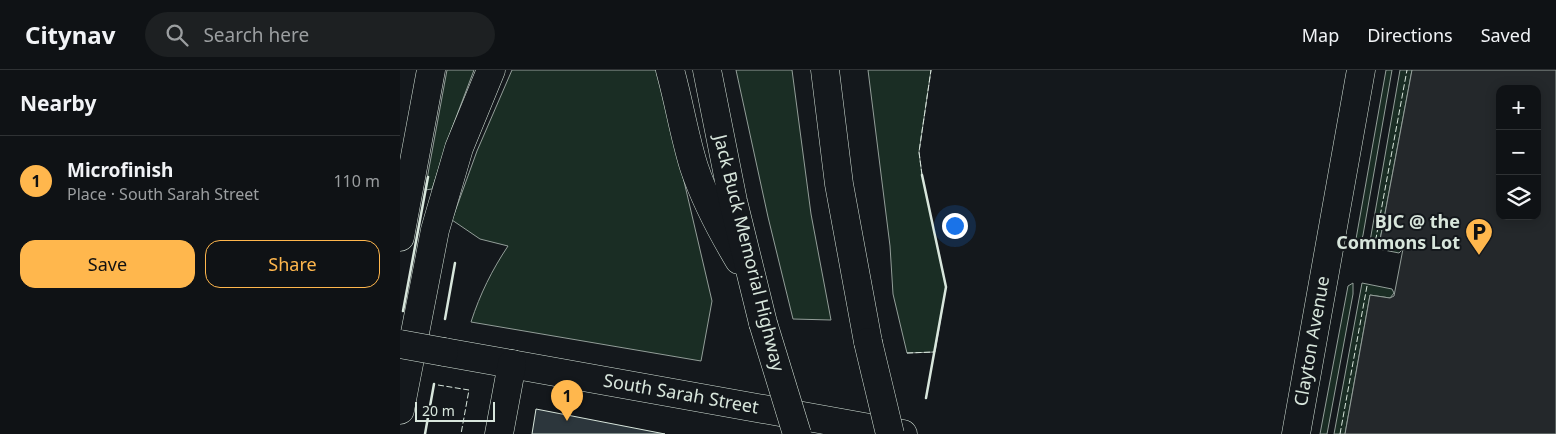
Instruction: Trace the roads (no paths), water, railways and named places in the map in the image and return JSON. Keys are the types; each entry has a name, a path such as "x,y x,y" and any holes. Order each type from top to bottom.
{"main road":[{"path":"400,237 431,70"},
{"path":"400,410 435,230 459,148 491,70"},
{"path":"670,70 694,165 705,197 720,230 751,279"},
{"name":"Jack Buck Memorial Highway","path":"706,70 751,279 797,434"},
{"path":"825,70 839,184 868,342 890,434"},
{"path":"839,184 843,70"},
{"name":"Clayton Avenue","path":"1296,434 1360,70"},
{"name":"South Sarah Street","path":"400,344 903,434"},
{"path":"499,434 512,364"}],"place":[{"name":"BJC @ the Commons Lot","path":"1479,256"},
{"name":"Microfinish","path":"567,421"}]}
